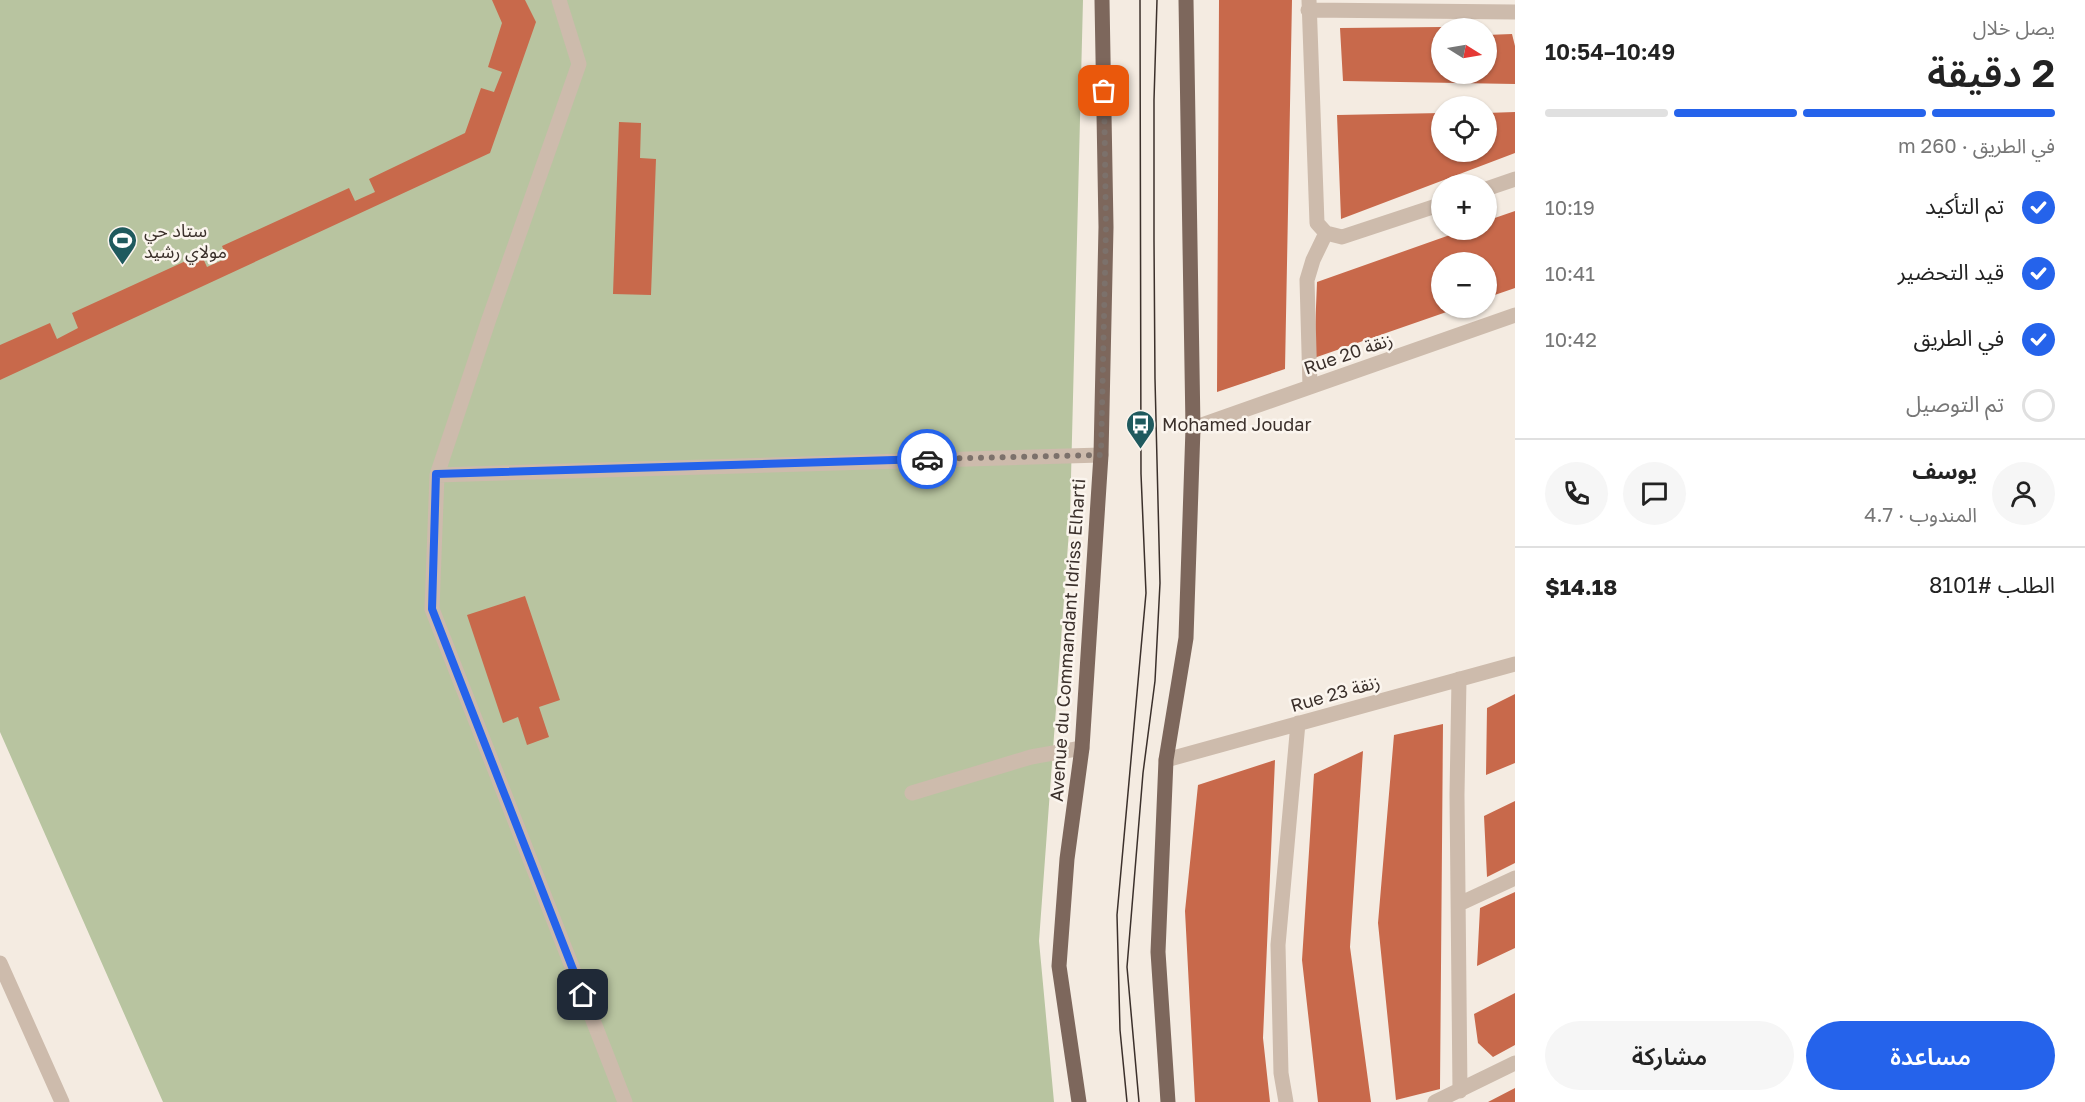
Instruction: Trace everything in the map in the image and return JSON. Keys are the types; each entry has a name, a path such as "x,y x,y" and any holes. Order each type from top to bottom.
{"main road":[{"name":"Avenue du Commandant Idriss Elharti","path":"1079,1102 1059,966 1067,859 1082,748 1101,455 1106,227 1102,0"},
{"path":"1168,1102 1158,952 1166,760 1186,638 1193,428 1186,0"}],"street":[{"path":"559,0 579,64 436,474 432,609 625,1102"},
{"path":"1431,208 1342,237 1326,233 1317,223 1308,5 1515,12"},
{"path":"1497,185 1515,179"},
{"path":"1310,387 1307,280 1313,260 1326,233"},
{"name":"Rue 20 زنقة","path":"1193,428 1515,315"},
{"path":"436,474 1101,455"},
{"name":"Rue 23 زنقة","path":"1166,760 1515,664"},
{"path":"1459,679 1460,1090"},
{"path":"1286,1102 1281,1073 1278,945 1298,723"},
{"path":"912,793 1031,757 1082,748"},
{"path":"1459,904 1515,878"},
{"path":"0,963 62,1102"},
{"path":"1435,1102 1515,1063"}],"green space":[{"path":"0,0 1083,0 1070,517 1039,941 1054,1102 163,1102 0,732"}],"building":[{"path":"492,0 525,0 536,22 490,153 0,380 0,345 50,323 57,339 78,328 72,313 201,254 207,267 227,258 222,246 349,188 355,201 375,192 369,179 465,133 481,88 494,92 502,72 488,67 502,23"},
{"path":"1219,0 1292,0 1285,369 1217,392"},
{"path":"1431,27 1431,83 1343,81 1340,28"},
{"path":"1512,34 1515,46 1515,84 1497,84 1497,35"},
{"path":"1515,112 1515,153 1497,160 1497,113"},
{"path":"1431,113 1431,162 1491,162 1460,174 1431,174 1431,185 1341,219 1337,115"},
{"path":"619,122 641,123 640,158 656,159 651,295 613,294"},
{"path":"1515,211 1515,288 1497,294 1497,252 1431,252 1431,317 1314,358 1317,282 1436,240 1497,240 1497,217"},
{"path":"525,596 560,700 539,707 549,737 527,745 518,717 503,723 467,615"},
{"path":"1515,694 1515,763 1486,775 1487,708"},
{"path":"1443,724 1440,1089 1396,1100 1378,923 1394,735"},
{"path":"1363,751 1350,947 1371,1102 1318,1102 1302,960 1314,774"},
{"path":"1275,760 1263,1038 1270,1102 1195,1102 1185,911 1198,785"},
{"path":"1515,801 1515,863 1487,877 1484,816"},
{"path":"1515,892 1515,948 1477,966 1480,908"},
{"path":"1515,993 1515,1045 1493,1057 1478,1043 1474,1014"},
{"path":"1515,1088 1515,1102 1488,1102"}],"tram line":[{"path":"1127,1102 1120,1030 1117,915 1146,593 1141,474 1140,0"},
{"path":"1139,1102 1127,967 1143,773 1155,681 1160,583 1154,240 1157,0"}],"way so far":[{"path":"927,459 1101,455 1106,227 1104,91"}],"place":[{"name":"ستاد حي مولاي رشيد","path":"123,266"},
{"name":"Mohamed Joudar","path":"1141,450"}],"route":[{"path":"583,995 432,609 436,474 927,459"}]}
